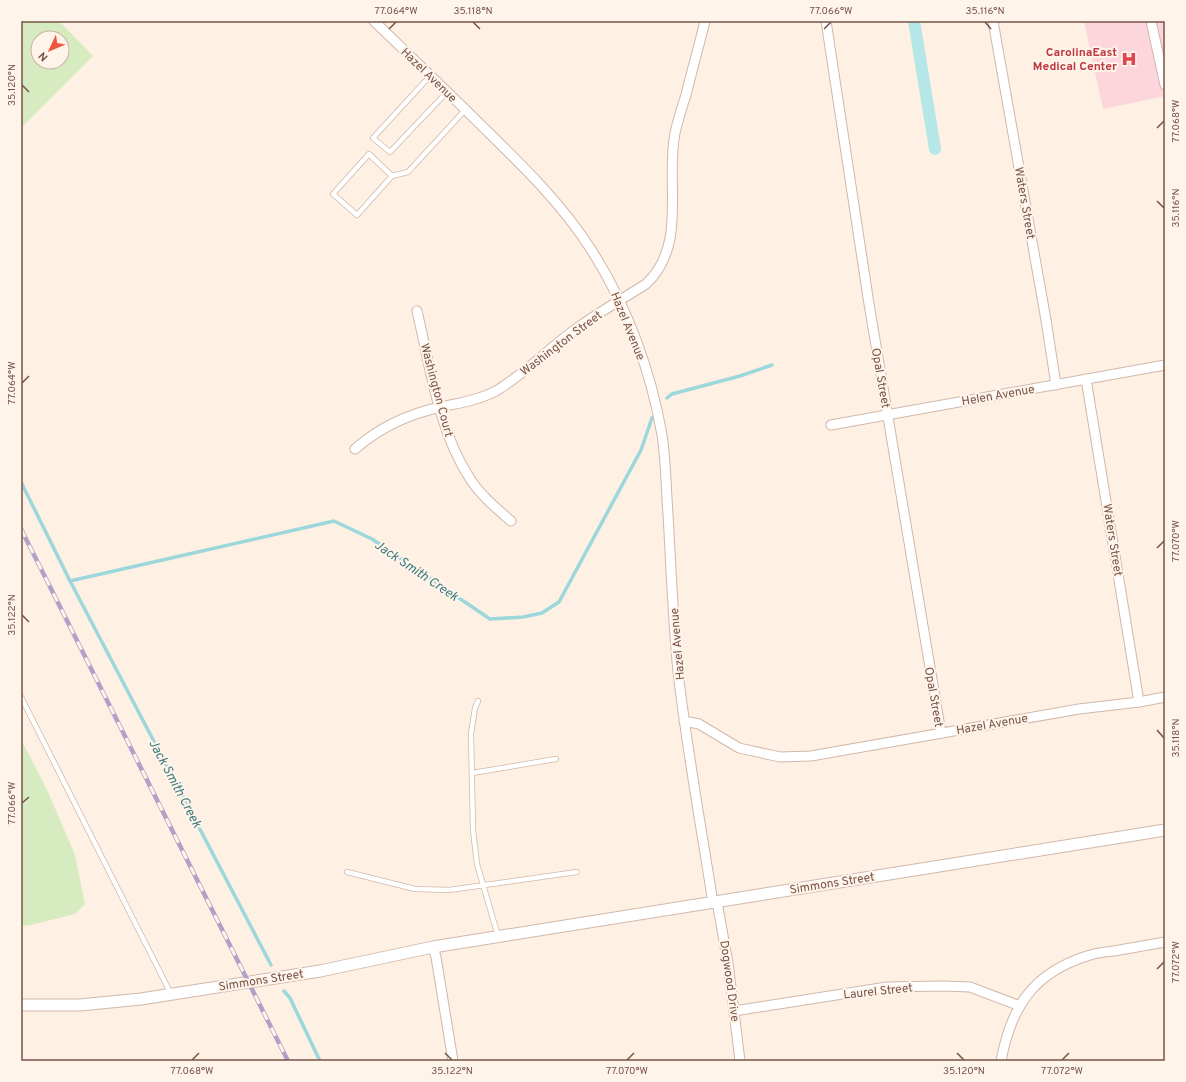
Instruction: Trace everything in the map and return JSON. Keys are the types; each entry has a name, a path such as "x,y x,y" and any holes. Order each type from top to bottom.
{"street":[{"name":"Hazel Avenue","path":"374,21 521,164 571,222 592,251 619,301 637,344 654,394 662,437 677,651 684,721 715,902"},
{"name":"Washington Street","path":"355,449 397,420 439,407 472,400 496,390 517,376 580,326 646,284 660,269 666,257 672,229 672,166 675,133 705,21"},
{"name":"Opal Street","path":"826,21 869,304 941,733"},
{"name":"Waters Street","path":"993,21 1046,320 1056,385"},
{"path":"1151,21 1165,85"},
{"name":"Washington Court","path":"417,311 439,407 457,456 476,487 511,521"},
{"name":"Helen Avenue","path":"831,425 1165,365"},
{"name":"Waters Street","path":"1086,379 1139,702"},
{"name":"Hazel Avenue","path":"684,721 699,724 739,748 780,757 811,756 1079,709 1165,698"},
{"name":"Simmons Street","path":"21,1005 80,1005 171,994 320,971 433,947 498,936 1165,830"},
{"name":"Dogwood Drive","path":"715,902 728,963 740,1061"},
{"path":"1001,1061 1004,1043 1016,1012 1035,985 1059,967 1088,956 1165,942"},
{"path":"433,947 436,957 452,1061"},
{"name":"Laurel Street","path":"734,1011 887,987 944,986 970,987 1020,1006"}],"lane":[{"path":"430,76 373,138 390,152 447,92"},
{"path":"392,176 369,154 333,194 357,215 392,176 408,172 465,110"},
{"path":"21,697 171,994"},
{"path":"478,701 475,708 470,734 473,830 477,864 498,936"},
{"path":"472,773 556,759"},
{"path":"347,872 415,890 449,890 483,884 577,872"}],"shaded area":[{"name":"CarolinaEast Medical Center","path":"1084,21 1165,21 1165,96 1103,109"}],"green space":[{"path":"21,21 59,21 68,30 30,30 30,70 70,70 70,32 93,56 21,128"},
{"path":"21,739 48,792 75,855 85,904 75,914 27,926 21,925"}],"waterway":[{"path":"914,21 935,149"},
{"name":"Jack Smith Creek","path":"667,398 672,394 740,376 772,365"},
{"name":"Jack Smith Creek","path":"21,482 70,581 334,521 372,539 490,619 523,617 542,613 559,602 641,450 652,418"},
{"name":"Jack Smith Creek","path":"70,581 271,965"},
{"name":"Jack Smith Creek","path":"284,991 290,998 320,1061"}],"railway":[{"path":"21,529 288,1061"}],"place":[{"name":"CarolinaEast Medical Center","path":"1129,59"}]}
